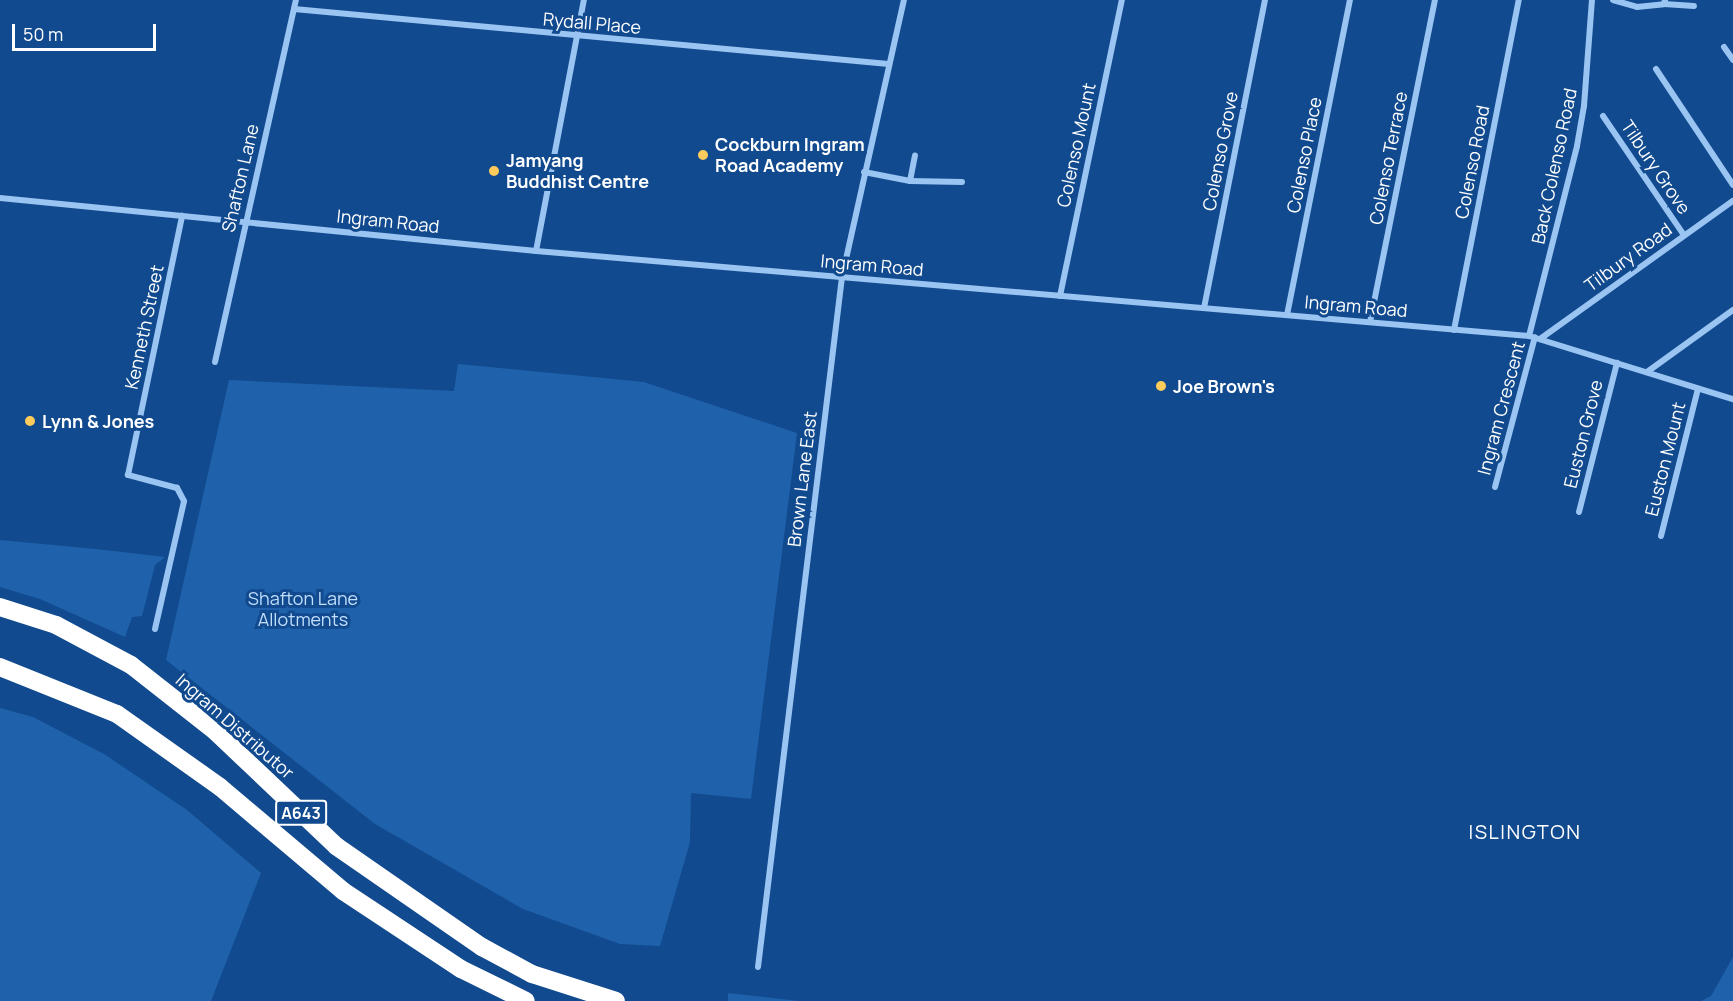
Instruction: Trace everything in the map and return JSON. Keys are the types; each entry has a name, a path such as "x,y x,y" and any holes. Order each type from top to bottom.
{"highway":[{"name":"Ingram Distributor","path":"0,607 56,625 131,665 216,732 336,846 482,947 532,974 616,1001"},
{"name":"A643","path":"0,667 117,714 220,788 343,891 461,969 526,1001"}],"street":[{"name":"Shafton Lane","path":"215,362 296,0"},
{"path":"536,251 584,0"},
{"name":"Brown Lane East","path":"758,967 842,277 904,0"},
{"name":"Colenso Mount","path":"1060,296 1122,0"},
{"name":"Colenso Grove","path":"1204,308 1265,0"},
{"name":"Colenso Place","path":"1287,315 1350,0"},
{"name":"Colenso Terrace","path":"1370,322 1435,0"},
{"name":"Colenso Road","path":"1454,330 1519,0"},
{"name":"Back Colenso Road","path":"1535,337 1584,106 1592,0"},
{"path":"1613,0 1637,7 1665,2 1694,6"},
{"name":"Rydall Place","path":"294,9 888,64"},
{"path":"1724,47 1733,60"},
{"path":"1656,69 1733,185"},
{"name":"Tilbury Grove","path":"1603,116 1684,235"},
{"path":"910,182 915,155"},
{"path":"864,172 910,182 962,182"},
{"name":"Ingram Road","path":"0,198 536,251 1535,337 1733,399"},
{"name":"Tilbury Road","path":"1535,337 1733,201"},
{"name":"Kenneth Street","path":"154,629 184,501 182,493 167,485 128,475 182,216"},
{"path":"1647,372 1733,310"},
{"name":"Ingram Crescent","path":"1495,487 1535,337"},
{"name":"Euston Grove","path":"1579,512 1617,363"},
{"name":"Euston Mount","path":"1661,536 1698,388"}],"green space":[{"name":"Shafton Lane Allotments","path":"458,364 644,382 797,433 751,799 691,793 690,842 660,946 620,944 523,909 375,824 166,660 229,380 454,391"},
{"path":"0,540 165,557 155,565 142,616 132,617 125,637 40,599 0,587"},
{"path":"0,708 33,717 104,754 187,810 261,873 211,1001 0,1001"},
{"path":"1733,957 1733,1001 1701,1001 1711,996"},
{"path":"728,993 764,997 799,1001 728,1001"}],"place":[{"name":"Cockburn Ingram Road Academy","path":"703,155"},
{"name":"Jamyang Buddhist Centre","path":"494,171"},
{"name":"Joe Brown's","path":"1161,386"},
{"name":"Lynn & Jones","path":"30,421"}],"district":[{"name":"ISLINGTON","path":"1525,831"}]}
